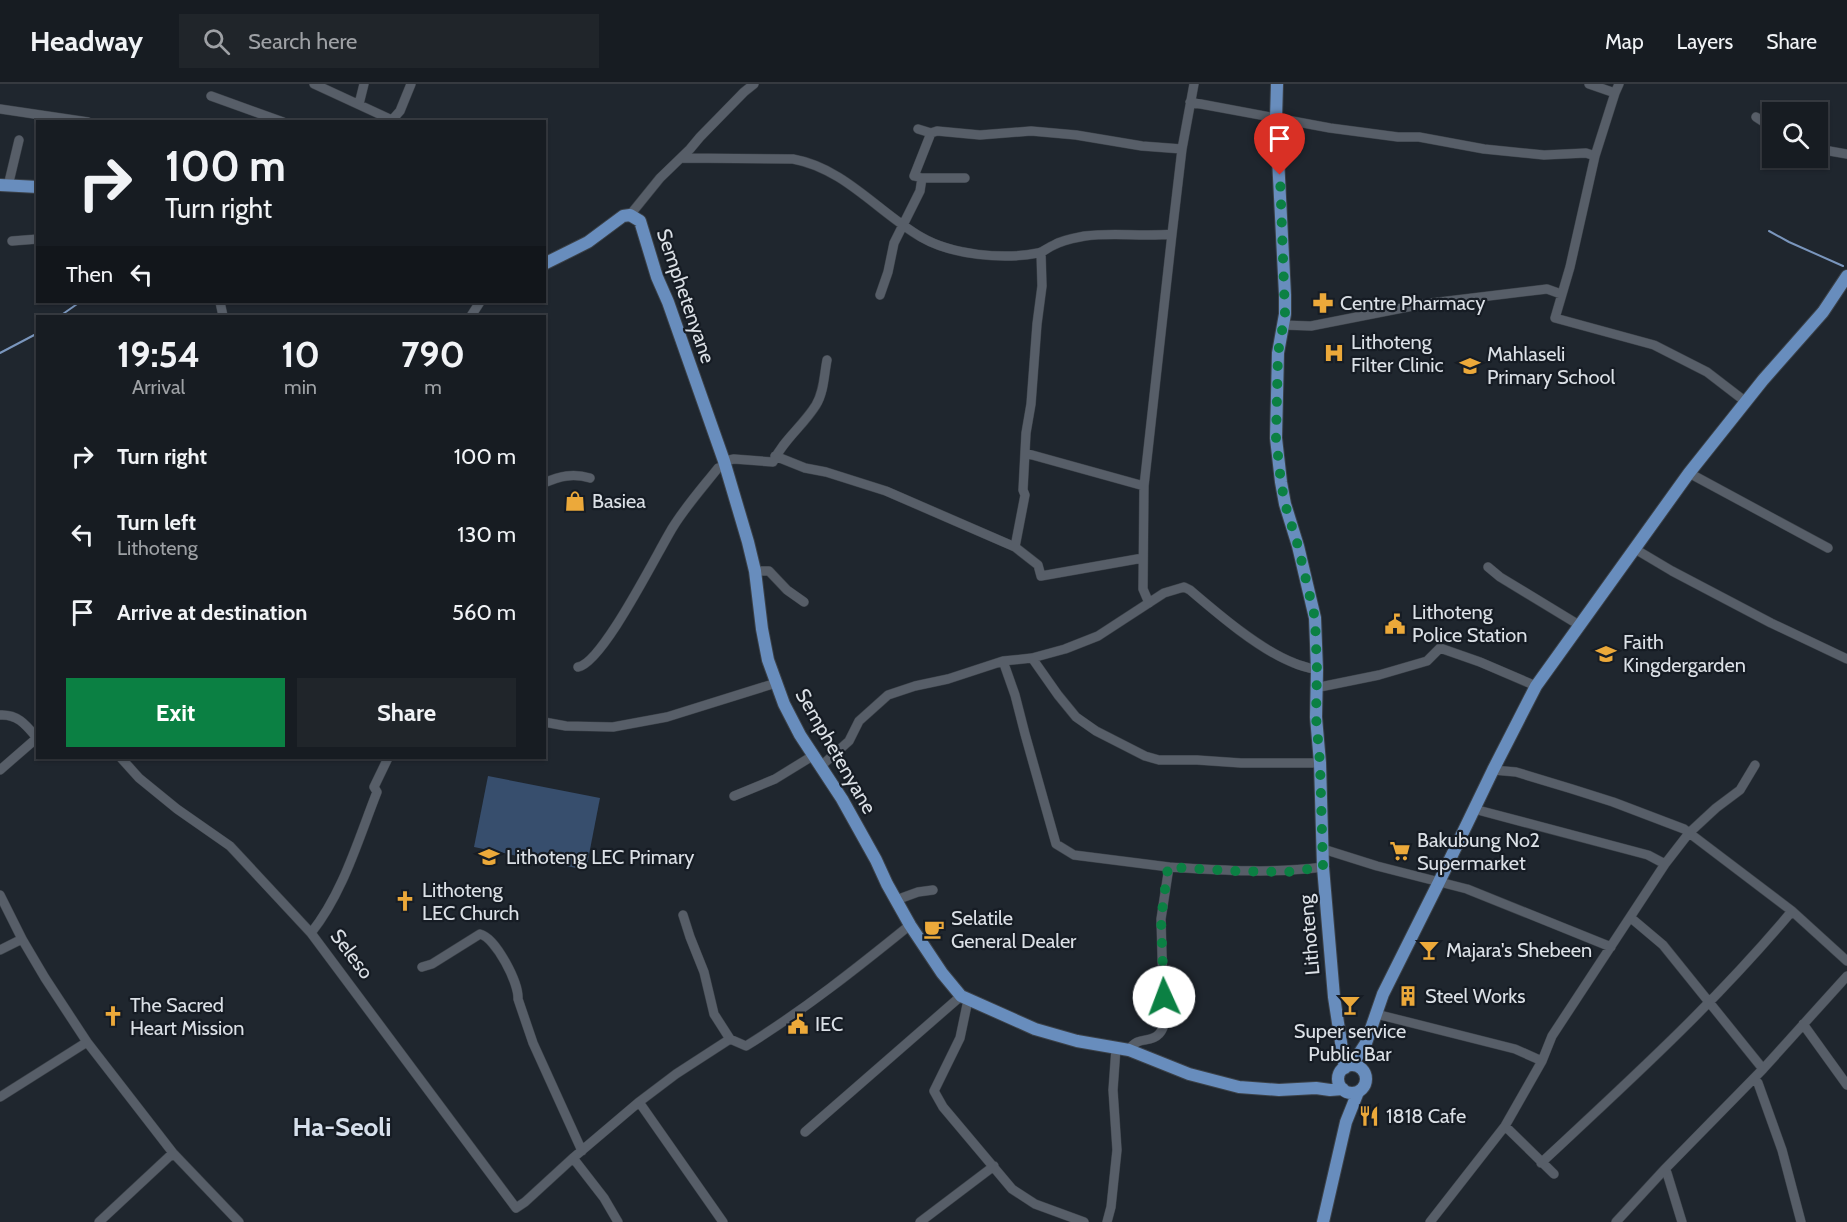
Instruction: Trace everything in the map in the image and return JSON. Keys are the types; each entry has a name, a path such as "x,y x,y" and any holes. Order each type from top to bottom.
{"main road":[{"name":"Lithoteng","path":"1277,84 1276,119 1285,295 1278,353 1276,438 1285,504 1315,618 1317,670 1315,688 1323,867 1334,998 1344,1069"},
{"path":"4,185 36,187"},
{"name":"Semphetenyane","path":"546,263 588,242 623,216 630,215 640,221 657,278 668,302 724,463 748,542 755,571 768,660 784,704 800,735 822,766 876,860 910,925 942,973 965,998 1035,1029 1077,1041 1129,1050 1189,1074 1239,1087 1279,1090 1316,1088"},
{"path":"1316,1088 1344,1069 1357,1057 1366,1043 1383,994 1536,686 1689,473 1823,312 1847,276"},
{"path":"1316,1088 1348,1090 1365,1085 1366,1043"},
{"path":"1344,1069 1358,1067 1364,1071"},
{"path":"1344,1069 1340,1084 1348,1090"},
{"path":"1323,1222 1346,1122 1344,1109 1348,1090"}],"street":[{"path":"314,84 390,120"},
{"path":"359,104 364,84"},
{"path":"393,120 400,111 411,84"},
{"path":"630,215 660,178 754,84"},
{"path":"1149,603 1143,589 1144,486 1182,149 1194,84"},
{"path":"1589,84 1617,88 1595,156 1570,267 1555,318 1654,345 1707,372 1746,402"},
{"path":"211,96 277,120"},
{"path":"1190,102 1276,119 1386,135 1419,137 1484,149 1544,155 1586,153 1595,156"},
{"path":"0,110 73,120"},
{"path":"1756,117 1762,121"},
{"path":"918,129 931,133 937,131 980,135 1031,131 1076,135 1142,147 1182,149"},
{"path":"931,133 914,176 966,178"},
{"path":"4,185 19,140"},
{"path":"1828,151 1847,154"},
{"path":"681,158 793,159 807,162 830,172 922,238 941,247 963,252 1012,256 1041,253 1055,244 1084,236 1172,234"},
{"path":"880,295 894,243 920,191 922,178"},
{"path":"12,241 36,238"},
{"path":"1015,547 1025,495 1023,490 1025,453 1042,286 1041,253"},
{"path":"1283,325 1311,326 1423,304 1547,289 1561,294"},
{"path":"578,666 587,663 597,651 645,578 673,527 718,468 734,459 773,462 779,449 816,405 821,395 826,360"},
{"path":"1025,453 1144,486"},
{"path":"776,456 805,468 826,472 886,491 1015,547 1038,565 1041,576 1143,558"},
{"path":"1689,473 1828,548"},
{"path":"546,482 557,477 578,474 590,478"},
{"path":"1635,549 1672,572 1847,659"},
{"path":"1488,567 1500,577 1579,625"},
{"path":"755,571 769,571 787,590 804,602"},
{"path":"822,766 849,741 859,722 888,695 1003,661 1032,658 1065,649 1098,636 1164,593 1184,587 1239,630 1273,652 1293,663 1317,670"},
{"path":"1315,688 1379,675 1427,661 1440,648 1536,686"},
{"path":"1032,658 1076,717 1096,731 1145,756 1159,760 1320,763"},
{"path":"1003,661 1015,695 1056,844 1074,855 1168,867 1287,872 1323,867"},
{"path":"546,722 566,726 613,727 667,717 776,683"},
{"path":"0,715 18,718 36,737"},
{"path":"0,771 36,739"},
{"path":"734,796 775,779 813,755"},
{"name":"Seleso","path":"123,759 140,778 177,809 230,846 311,933 516,1208 573,1158"},
{"path":"311,933 324,917 339,888 377,792 374,787 388,759"},
{"path":"1430,1222 1505,1126 1542,1061 1552,1036 1665,864 1689,834 1716,808 1740,790 1755,765"},
{"path":"1493,770 1516,772 1582,792 1674,825 1792,911 1847,961"},
{"path":"1474,809 1648,855 1665,864"},
{"path":"1323,849 1467,889 1611,947"},
{"path":"1129,1050 1133,1043 1148,1040 1159,1034 1164,1025 1161,919 1168,867"},
{"path":"896,900 918,892 933,890"},
{"path":"0,895 22,939 87,1042 173,1153 239,1222"},
{"path":"1541,1163 1710,1002 1792,911"},
{"path":"683,915 704,972 714,1014 730,1039 746,1046 837,984 910,925"},
{"path":"1631,918 1664,945 1763,1069"},
{"path":"423,967 432,964 480,934 493,942 508,969 519,995 518,999 533,1043 582,1151"},
{"path":"0,950 22,939"},
{"path":"1616,1222 1754,1079 1847,976"},
{"path":"805,1132 965,998"},
{"path":"965,998 960,1038 934,1091 943,1107 1012,1189 1035,1204 1084,1222"},
{"path":"1376,1014 1515,1048 1542,1061"},
{"path":"1803,1024 1847,1085"},
{"path":"618,1222 604,1198 573,1158 639,1102 676,1074 730,1039"},
{"path":"0,1097 87,1042"},
{"path":"1107,1222 1112,1206 1117,1150 1113,1090 1116,1048"},
{"path":"1754,1079 1758,1083 1782,1150 1801,1222"},
{"path":"639,1102 723,1222"},
{"path":"1505,1126 1554,1174"},
{"path":"99,1222 173,1153"},
{"path":"920,1222 994,1166"},
{"path":"1664,1170 1683,1222"}],"shaded area":[{"path":"488,776 600,798 586,870 474,847"}],"waterway":[{"path":"1769,231 1843,266"},
{"path":"61,315 79,303"},
{"path":"0,353 36,334"}],"place":[{"name":"Centre Pharmacy","path":"1323,303"},
{"name":"Lithoteng Filter Clinic","path":"1334,353"},
{"name":"Mahlaseli Primary School","path":"1470,366"},
{"name":"Basiea","path":"575,501"},
{"name":"Lithoteng Police Station","path":"1395,624"},
{"name":"Faith Kingdergarden","path":"1606,654"},
{"name":"Bakubung No2 Supermarket","path":"1400,851"},
{"name":"Lithoteng LEC Primary","path":"489,857"},
{"name":"Lithoteng LEC Church","path":"405,901"},
{"name":"Selatile General Dealer","path":"934,929"},
{"name":"Majara's Shebeen","path":"1429,950"},
{"name":"Steel Works","path":"1408,996"},
{"name":"Super service Public Bar","path":"1350,1005"},
{"name":"The Sacred Heart Mission","path":"113,1016"},
{"name":"IEC","path":"798,1024"},
{"name":"1818 Cafe","path":"1369,1116"}],"district":[{"name":"Ha-Seoli","path":"342,1127"}],"route":[{"path":"1164,997 1161,919 1168,867 1287,872 1323,867 1315,688 1317,670 1315,618 1298,546 1285,504 1276,438 1278,353 1285,314 1280,175"}]}
